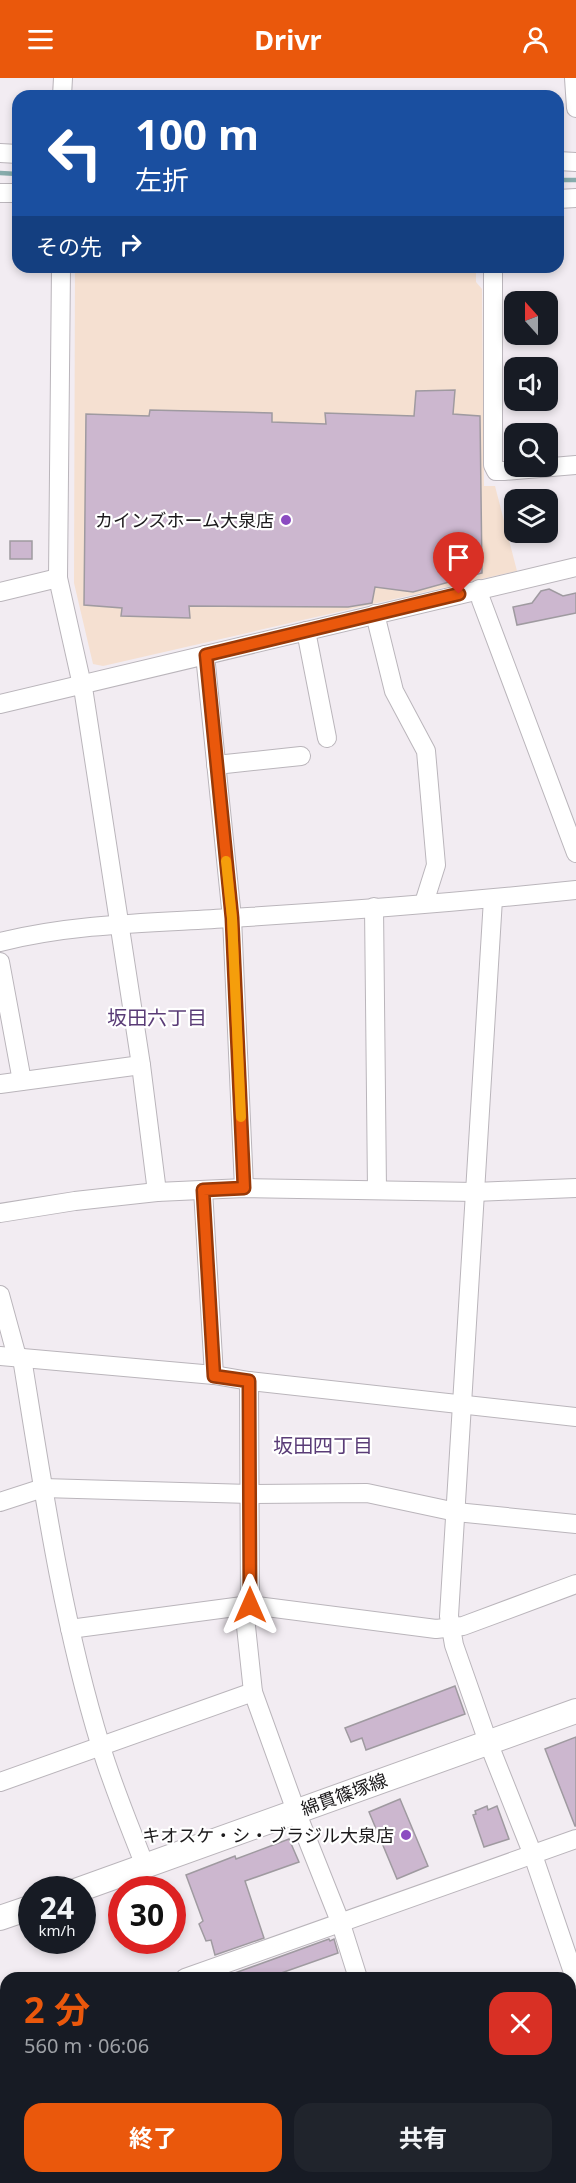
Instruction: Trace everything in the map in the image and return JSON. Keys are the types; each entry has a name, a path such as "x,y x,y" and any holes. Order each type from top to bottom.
{"main road":[{"name":"綿貫篠塚線","path":"96,1884 576,1711"},
{"path":"0,1918 18,1912"}],"street":[{"path":"574,78 576,108"},
{"path":"61,273 58,578 81,684 141,1065 157,1192"},
{"path":"493,273 494,465 496,471 576,465"},
{"path":"0,704 576,567"},
{"path":"0,592 58,578"},
{"path":"479,589 481,600 576,853"},
{"path":"375,614 394,691 426,751 436,866 424,903"},
{"path":"306,631 327,738"},
{"path":"206,655 232,918 244,1188"},
{"path":"216,765 301,756"},
{"path":"0,942 51,932 119,924 232,918 576,890"},
{"path":"493,898 449,1616 454,1645 488,1742 533,1855 572,1972"},
{"path":"374,907 377,1190"},
{"path":"0,962 22,1081"},
{"path":"0,1084 141,1065"},
{"path":"0,1213 75,1201 157,1192 244,1188 475,1192 576,1188"},
{"path":"203,1190 214,1376"},
{"path":"0,1296 43,1488 70,1629 101,1747 145,1866"},
{"path":"13,1357 214,1376 461,1406 576,1417"},
{"path":"249,1381 250,1605 245,1617 253,1692 296,1811 341,1924 356,1972"},
{"path":"0,1502 43,1488 250,1494 367,1493 456,1512 576,1524"},
{"path":"70,1629 250,1605 450,1629 576,1584"},
{"path":"0,1782 253,1692"},
{"path":"202,1972 576,1839"}],"shaded area":[{"path":"75,273 476,273 476,282 482,289 484,486 495,486 504,521 504,543 510,543 517,571 103,666 93,664 74,583"}],"building":[{"path":"455,390 453,414 480,416 482,573 413,592 375,587 372,603 348,607 189,606 190,618 121,616 122,608 84,605 86,414 149,416 150,410 272,413 272,422 326,424 325,413 414,416 416,391"},
{"path":"10,541 32,541 32,559 10,559"},
{"path":"549,589 563,596 576,593 576,613 517,625 513,607 532,603 541,591"},
{"path":"455,1686 465,1714 366,1750 362,1738 351,1742 345,1728"},
{"path":"576,1737 576,1826 575,1826 545,1749"},
{"path":"400,1799 428,1866 397,1879 369,1812"},
{"path":"487,1806 488,1810 497,1806 509,1839 484,1847 473,1815 476,1814 475,1811"},
{"path":"289,1839 299,1862 245,1881 264,1938 215,1955 211,1940 206,1941 199,1924 203,1921 186,1875"},
{"path":"329,1939 330,1941 334,1939 338,1953 284,1972 238,1972"}],"waterway":[{"path":"0,173 12,174"},
{"path":"564,180 576,180"}],"slow traffic":[{"path":"226,861 232,918 241,1117"}],"place":[{"name":"カインズホーム大泉店","path":"286,520"},
{"name":"キオスケ・シ・ブラジル大泉店","path":"406,1835"}],"district":[{"name":"坂田六丁目","path":"157,1017"},
{"name":"坂田四丁目","path":"323,1445"}],"route":[{"path":"250,1605 249,1381 214,1376 203,1190 244,1188 232,918 206,655 459,594"}]}
